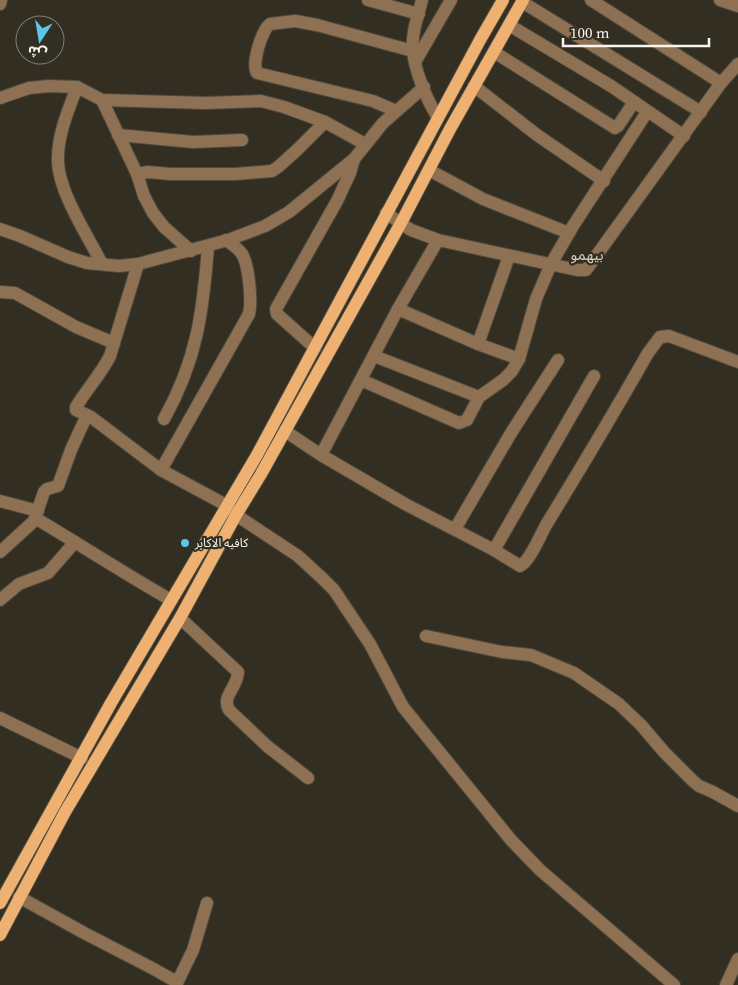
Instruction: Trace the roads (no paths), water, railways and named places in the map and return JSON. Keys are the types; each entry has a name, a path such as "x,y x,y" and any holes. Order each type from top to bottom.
{"main road":[{"path":"0,903 33,841 171,600 257,455 386,213 503,0"},
{"path":"0,935 65,812 180,618 236,515 286,431 474,86 523,1"}],"street":[{"path":"0,4 1,0"},
{"path":"368,0 419,14"},
{"path":"422,0 414,32 414,57 424,87 438,118"},
{"path":"414,57 451,0"},
{"path":"592,0 720,84"},
{"path":"720,0 738,6"},
{"path":"523,1 702,112"},
{"path":"396,111 373,101 257,73 254,67 263,31 270,24 295,22 317,25 414,57"},
{"path":"509,25 602,81 684,136"},
{"path":"494,52 615,128 620,124 634,102"},
{"path":"386,213 425,236 438,240 509,256 586,270 702,112 720,84 738,64"},
{"path":"474,86 537,135 604,181"},
{"path":"0,98 29,88 76,87 102,100 206,103 260,101 284,106 324,122 365,144"},
{"path":"76,87 62,130 58,162 61,180 102,264"},
{"path":"0,229 68,258 88,263 120,266 138,264 191,251 226,240 276,220 354,159 383,123 424,87"},
{"path":"102,100 137,174 144,196 153,214 164,227 191,251"},
{"path":"362,380 459,423 467,420 480,397 508,375 519,359 536,299 551,264 569,233 648,112"},
{"path":"137,174 148,172 236,174 272,170 285,162 324,122"},
{"path":"118,135 192,142 242,140"},
{"path":"315,348 278,314 276,307 337,201 350,173 354,159"},
{"path":"429,170 483,198 569,233"},
{"path":"161,470 242,329 250,308 246,264 243,255 226,240"},
{"path":"321,455 398,309 438,240"},
{"path":"164,419 189,366 195,345 201,320 208,246"},
{"path":"478,344 509,256"},
{"path":"138,264 114,343 104,367 88,388 76,410 110,430 161,470 226,505 236,515 309,565 334,590 370,644 402,707 525,855 585,910 674,985"},
{"path":"0,292 15,293 76,327 114,343"},
{"path":"398,309 478,344 519,359"},
{"path":"286,431 321,455 405,504 494,550 520,566 526,562 545,526 579,473 651,347 660,337 668,336 738,362"},
{"path":"374,356 480,397"},
{"path":"455,530 511,433 558,360"},
{"path":"494,550 594,376"},
{"path":"0,552 31,524 44,492 47,489 58,486 71,450 87,415"},
{"path":"0,502 36,514 112,566 171,600"},
{"path":"0,600 19,584 48,573 75,542"},
{"path":"180,618 238,672 237,680 226,705 267,746 308,778"},
{"path":"426,636 502,652 531,655 574,673 618,704 641,725 664,752 699,786 714,792 738,806"},
{"path":"0,718 82,758"},
{"path":"19,897 86,934 150,966 176,984 192,950 207,903"},
{"path":"726,985 738,959"}],"place":[{"name":"كافيه الاكابر","path":"185,543"}],"district":[{"name":"بيهمو","path":"587,254"}]}
